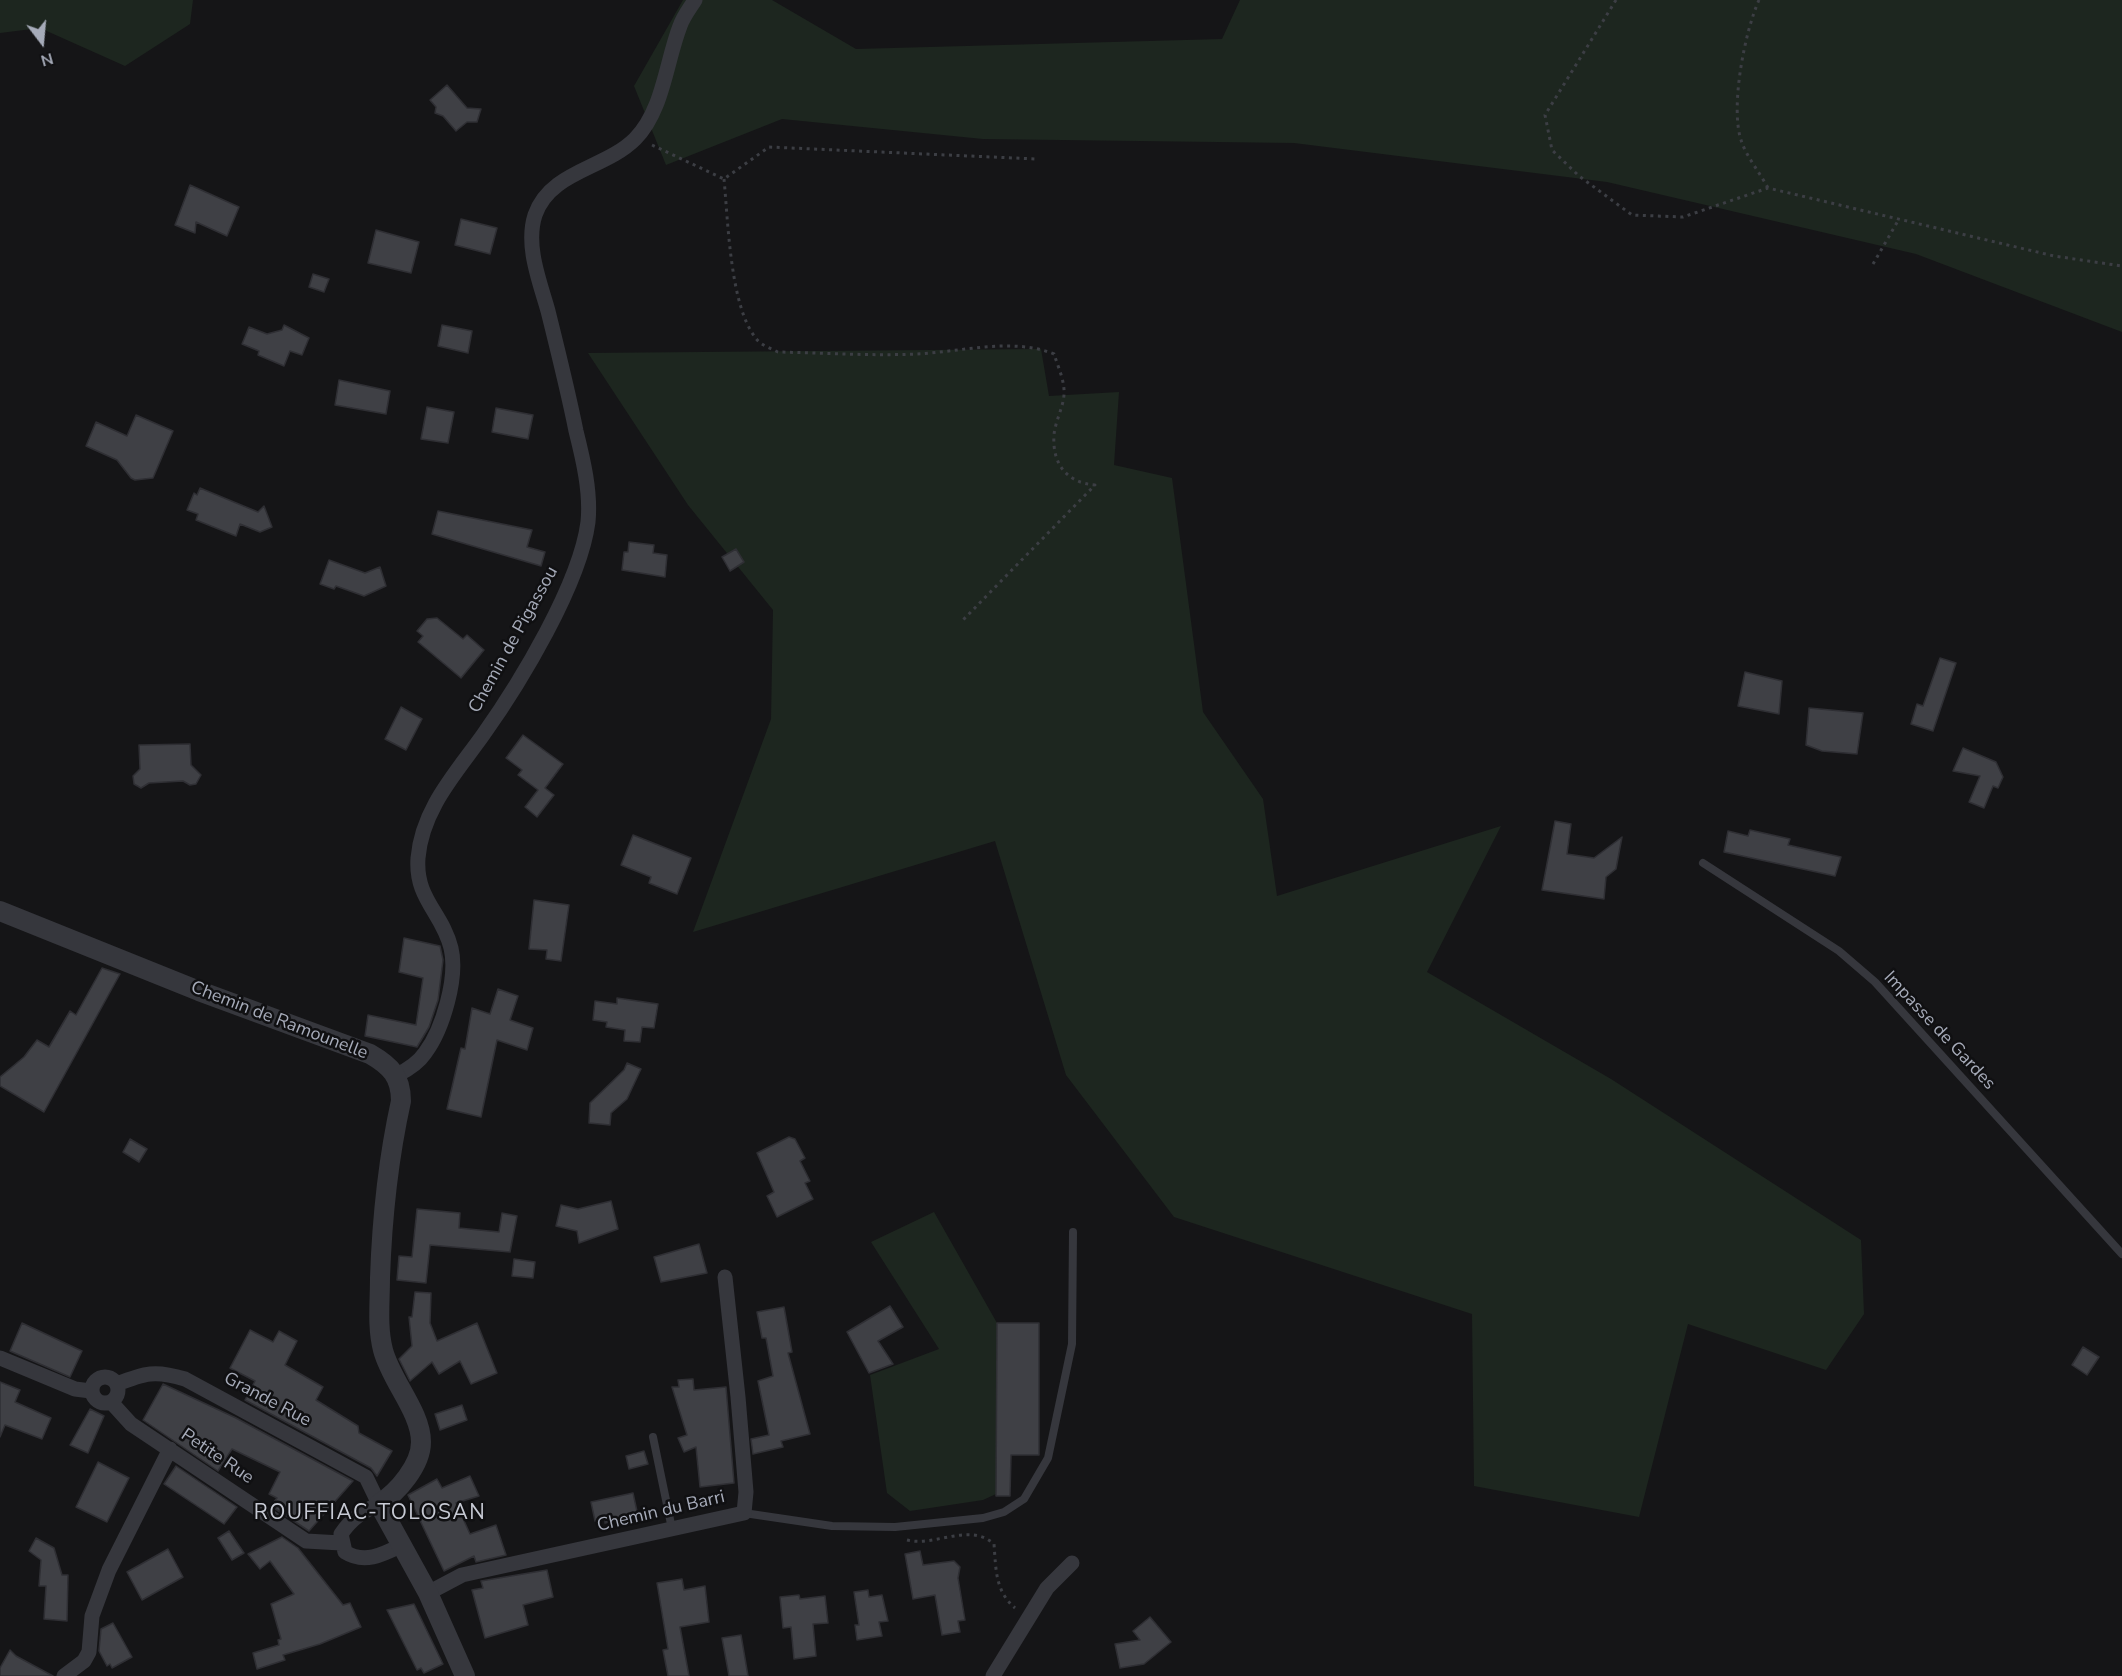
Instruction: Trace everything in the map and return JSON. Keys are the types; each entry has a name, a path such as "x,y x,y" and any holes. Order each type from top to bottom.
{"street":[{"name":"Chemin de Pigassou","path":"397,1076 423,1056 433,1041 451,985 454,965 450,946 439,919 420,889 418,858 424,822 452,775 496,714 555,612 573,575 588,519 584,466 562,364 537,271 531,235 534,218 539,205 551,189 572,175 612,157 636,138 654,109 680,23 695,0"},
{"name":"Chemin de Ramounelle","path":"0,911 199,991 370,1054 386,1063 397,1076"},
{"path":"397,1076 401,1084 401,1101 382,1219 379,1324 388,1368 419,1426 420,1457 390,1497 358,1514 349,1523 341,1534 341,1543 345,1552 354,1558 365,1559 400,1546"},
{"name":"Chemin du Barri","path":"428,1593 462,1575 672,1531 744,1513 746,1492 725,1277"},
{"path":"0,1358 75,1389 92,1391"},
{"name":"Grande Rue","path":"117,1384 145,1374 162,1372 185,1379 366,1477 379,1504"},
{"path":"104,1377 117,1384 117,1394 111,1402 96,1400 92,1391 95,1381 104,1377"},
{"name":"Petite Rue","path":"111,1402 130,1424 306,1541 341,1543"},
{"path":"64,1676 84,1661 89,1652 92,1616 109,1570 170,1449"},
{"path":"379,1504 400,1546 428,1593 465,1676"},
{"path":"993,1676 1047,1588 1072,1563"}],"lane":[{"name":"Impasse de Gardes","path":"1703,863 1839,951 1875,982 2122,1254"},
{"path":"744,1513 832,1526 895,1527 983,1518 1004,1512 1024,1499 1048,1458 1071,1344 1073,1232"},
{"path":"653,1437 672,1531"}],"path":[{"path":"1616,0 1545,115 1552,150 1579,176 1632,215 1683,217 1768,188 2054,255 2122,266"},
{"path":"1759,0 1749,22 1737,100 1741,139 1768,188"},
{"path":"636,138 724,179"},
{"path":"724,179 769,147 1036,159"},
{"path":"724,179 737,297 754,337 765,346 778,352 904,354 1022,346 1054,354 1063,382 1064,396 1054,435 1057,463 1066,475 1080,484 1095,485 963,620"},
{"path":"1873,264 1899,219"},
{"path":"895,1527 909,1541 974,1534 986,1537 994,1544 996,1575 1002,1595 1028,1618"}],"shaded area":[{"path":"0,0 193,0 190,24 125,66 40,28 0,33"},
{"path":"683,0 772,0 856,49 1222,39 1240,0 2122,0 2122,332 1916,254 1607,182 1294,143 983,139 782,119 666,165 634,86"},
{"path":"1041,349 1049,396 1119,392 1114,465 1172,478 1203,712 1263,799 1277,896 1501,826 1427,972 1611,1079 1861,1240 1864,1314 1826,1370 1688,1324 1639,1517 1474,1486 1472,1314 1174,1217 1066,1075 995,841 693,932 771,719 773,610 688,505 588,353"},
{"path":"934,1212 997,1323 996,1494 983,1500 910,1511 887,1493 870,1375 939,1349 871,1242"}],"building":[{"path":"447,85 467,108 481,109 477,122 467,122 456,131 443,116 435,113 436,107 430,100"},
{"path":"190,185 239,207 227,236 196,222 195,233 175,225"},
{"path":"461,219 497,228 490,254 455,245"},
{"path":"376,230 419,242 411,273 368,263"},
{"path":"313,274 329,279 324,292 309,287"},
{"path":"284,325 309,338 302,355 290,351 284,366 258,355 259,351 242,344 249,327 267,334 282,330"},
{"path":"442,325 472,331 468,353 438,346"},
{"path":"339,380 390,391 386,414 335,405"},
{"path":"427,407 454,412 448,443 421,439"},
{"path":"496,408 533,415 528,439 492,432"},
{"path":"136,415 173,431 153,478 135,480 117,460 86,446 96,422 127,436"},
{"path":"200,488 258,512 264,506 272,527 260,532 240,524 236,536 196,520 198,514 187,510 194,493 197,495"},
{"path":"438,511 532,530 527,547 545,552 541,566 432,534"},
{"path":"629,542 654,545 653,553 667,555 665,577 622,570 624,552 628,552"},
{"path":"736,549 744,562 730,571 722,557"},
{"path":"329,560 365,573 380,567 386,586 364,596 336,586 334,589 320,584"},
{"path":"437,618 463,639 467,635 484,650 461,678 418,642 423,636 417,631 427,619"},
{"path":"1940,658 1956,663 1933,731 1911,724 1917,704 1923,706"},
{"path":"1745,672 1782,681 1779,714 1738,706"},
{"path":"401,707 422,719 406,750 385,739"},
{"path":"1809,708 1863,713 1857,754 1822,751 1806,745"},
{"path":"523,735 563,764 545,788 554,795 537,817 525,807 538,790 518,775 522,770 506,758"},
{"path":"190,744 191,765 201,775 196,784 190,785 183,781 149,783 141,788 134,784 133,776 140,769 139,745"},
{"path":"1963,748 1996,762 2003,777 1998,788 1993,786 1984,808 1969,802 1980,776 1953,771"},
{"path":"1555,821 1571,824 1567,854 1594,858 1622,837 1616,869 1606,877 1604,899 1542,890"},
{"path":"1750,830 1790,839 1788,845 1841,857 1835,876 1724,852 1728,831 1748,836"},
{"path":"633,835 691,858 677,894 649,883 651,877 621,865"},
{"path":"534,900 569,905 561,961 546,959 547,950 529,949"},
{"path":"404,938 440,946 443,960 438,1000 429,1027 417,1047 365,1036 368,1015 416,1025 423,978 399,972"},
{"path":"102,968 120,974 44,1112 0,1086 0,1077 24,1057 37,1040 49,1047 70,1011 76,1015"},
{"path":"498,989 518,996 510,1020 533,1028 527,1050 497,1040 481,1117 447,1109 461,1048 465,1049 472,1008 490,1014"},
{"path":"617,998 658,1004 654,1028 642,1027 640,1042 624,1041 625,1030 606,1027 607,1022 593,1020 595,1001 617,1004"},
{"path":"627,1063 641,1069 627,1099 611,1113 610,1125 589,1123 590,1103 624,1070"},
{"path":"789,1137 795,1139 805,1158 800,1161 810,1181 805,1183 813,1199 777,1217 767,1196 774,1192 757,1153"},
{"path":"130,1139 147,1149 139,1162 123,1152"},
{"path":"611,1201 618,1229 579,1243 577,1231 556,1226 561,1205 578,1209"},
{"path":"417,1209 460,1213 459,1228 499,1232 502,1213 517,1216 510,1252 430,1245 426,1283 397,1280 399,1256 412,1257"},
{"path":"699,1244 707,1273 661,1282 654,1257"},
{"path":"514,1259 535,1262 533,1278 512,1276"},
{"path":"415,1292 431,1293 430,1323 437,1341 477,1323 497,1373 471,1384 460,1361 439,1374 432,1362 410,1381 399,1359 412,1346 409,1317 412,1317"},
{"path":"890,1306 903,1327 878,1341 893,1364 869,1373 847,1332"},
{"path":"784,1307 792,1352 788,1353 810,1434 781,1441 783,1447 753,1454 751,1439 769,1435 758,1381 773,1376 766,1338 762,1338 757,1312"},
{"path":"22,1323 82,1351 70,1377 10,1351"},
{"path":"997,1323 1039,1323 1039,1455 1011,1455 1010,1496 996,1496"},
{"path":"250,1330 273,1342 279,1331 297,1341 285,1365 323,1387 316,1400 358,1426 359,1433 392,1451 377,1476 371,1468 245,1400 255,1381 230,1368"},
{"path":"2083,1347 2099,1357 2087,1375 2072,1365"},
{"path":"693,1379 694,1390 726,1387 734,1483 700,1487 696,1447 684,1452 678,1438 687,1435 672,1387 679,1387 678,1380"},
{"path":"0,1382 20,1390 15,1402 51,1418 42,1439 5,1425 0,1437"},
{"path":"163,1384 236,1418 353,1481 309,1531 271,1506 277,1498 269,1494 280,1472 232,1449 218,1471 143,1420"},
{"path":"462,1405 467,1420 440,1430 435,1414"},
{"path":"90,1409 104,1416 88,1453 70,1445"},
{"path":"644,1451 648,1464 629,1469 626,1456"},
{"path":"98,1462 129,1478 107,1522 76,1507"},
{"path":"176,1466 237,1507 224,1524 164,1484"},
{"path":"470,1476 479,1496 456,1503 470,1534 496,1525 506,1555 476,1562 474,1556 444,1571 408,1495 437,1479 442,1488"},
{"path":"633,1493 638,1516 605,1523 605,1519 595,1521 591,1502"},
{"path":"229,1531 244,1553 232,1560 218,1538"},
{"path":"282,1537 298,1548 343,1605 350,1603 361,1627 320,1644 283,1655 285,1660 257,1669 253,1653 279,1645 278,1640 281,1639 271,1604 294,1594 270,1561 260,1569 248,1554"},
{"path":"36,1538 54,1548 62,1575 68,1575 67,1621 44,1619 46,1586 39,1586 41,1560 29,1551"},
{"path":"168,1549 183,1577 142,1600 127,1572"},
{"path":"920,1551 923,1565 954,1561 960,1567 958,1578 965,1620 958,1621 960,1632 942,1635 935,1595 913,1599 905,1554"},
{"path":"547,1570 553,1597 523,1605 528,1625 485,1638 472,1590 483,1588 481,1581"},
{"path":"682,1579 684,1590 705,1586 709,1622 680,1627 689,1676 668,1676 663,1650 668,1649 657,1583"},
{"path":"868,1590 869,1597 882,1595 888,1621 879,1622 882,1636 857,1640 855,1625 859,1625 854,1592"},
{"path":"799,1595 800,1599 825,1596 828,1623 813,1624 816,1656 794,1659 791,1627 783,1628 780,1597"},
{"path":"414,1604 443,1664 424,1673 421,1668 417,1670 387,1610"},
{"path":"1150,1617 1171,1642 1144,1664 1120,1668 1115,1644 1140,1640 1133,1631"},
{"path":"113,1623 132,1657 112,1668 110,1664 107,1666 99,1651 101,1629"},
{"path":"741,1635 748,1676 729,1676 722,1638"},
{"path":"10,1650 16,1656 53,1676 0,1676 0,1668"}],"district":[{"name":"ROUFFIAC-TOLOSAN","path":"370,1514"}]}
